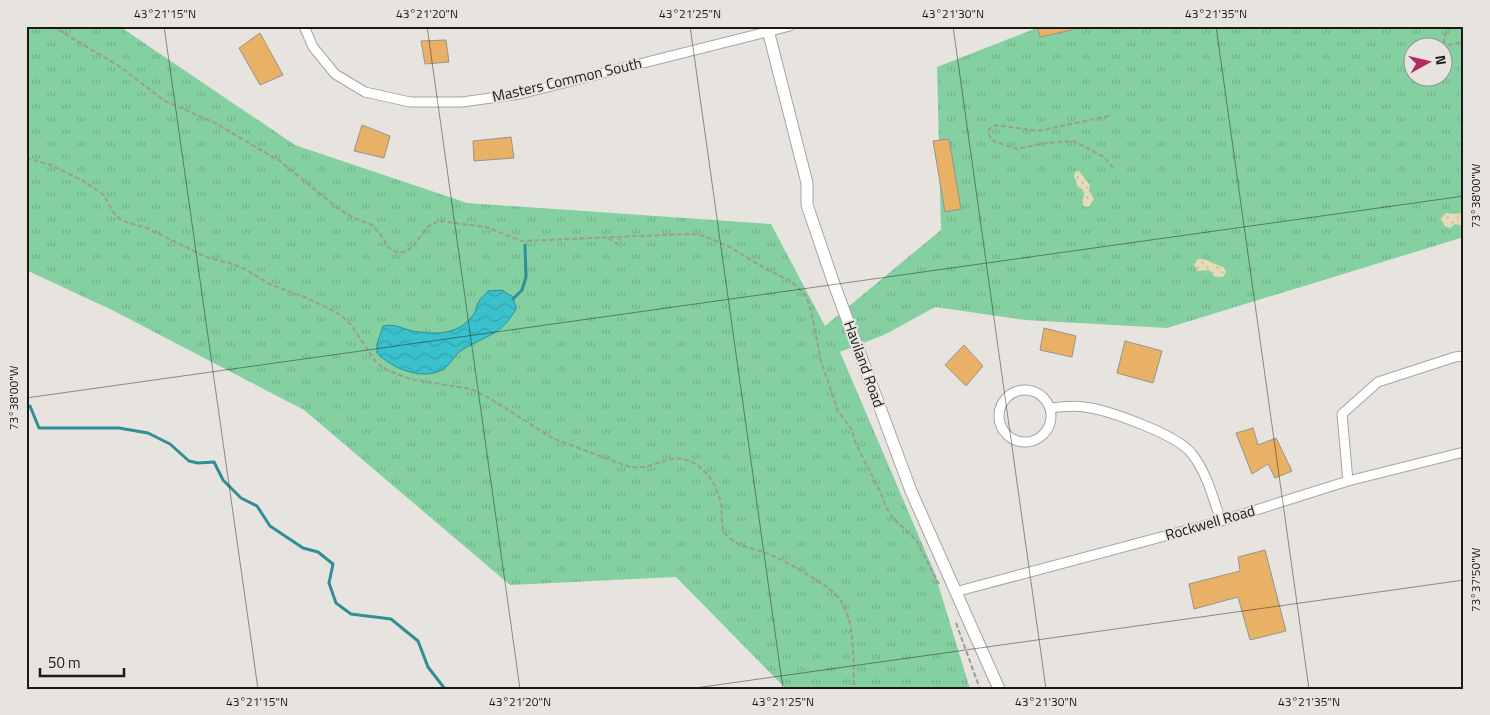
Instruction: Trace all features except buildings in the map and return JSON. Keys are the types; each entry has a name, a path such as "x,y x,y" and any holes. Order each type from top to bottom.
{"street":[{"name":"Masters Common South","path":"304,26 313,47 335,74 365,92 410,102 462,102 520,94 768,28 790,26"},
{"name":"Haviland Road","path":"768,28 807,183 807,205 834,284 911,491 999,689"},
{"path":"1348,482 1342,414 1378,382 1455,357 1464,356"},
{"path":"1023,390 1039,394 1046,400 1050,408 1050,425 1046,432 1031,442 1014,440 1002,428 1000,412 1008,397 1015,392 1023,390"},
{"path":"1050,408 1084,407 1125,418 1180,442 1192,453 1206,475 1221,521"},
{"name":"Rockwell Road","path":"955,592 1221,521 1348,482 1464,452"}],"path":[{"path":"52,26 119,66 165,101 213,122 280,161 340,210 372,225 389,248 396,252 406,252 430,226 439,221 486,228 522,241 701,235 728,246 791,281 806,296 811,310 821,361 836,406 852,430 855,442 886,507 892,517 916,540 940,585"},
{"path":"1451,26 1444,37 1444,42 1450,45 1464,41"},
{"path":"1109,116 1038,131 996,125 989,129 989,135 994,141 1017,149 1046,143 1074,141 1104,157 1114,170"},
{"path":"26,158 58,168 90,185 104,195 113,212 120,219 147,228 206,257 248,270 269,284 307,298 336,313 351,325 376,362 397,374 421,381 471,389 491,399 552,438 624,465 643,467 679,458 695,464 705,472 714,484 720,498 722,524 726,534 739,544 772,555 798,568 821,583 840,600 850,624 854,689"},
{"path":"608,238 617,244 620,238"},
{"path":"954,616 980,689"}],"green space":[{"path":"26,26 119,26 295,145 467,203 771,224 825,326 941,230 937,67 1042,26 1464,26 1464,237 1167,328 1025,320 935,307 886,334 840,352 935,574 970,689 786,689 676,577 510,585 304,410 112,310 26,270"}],"sand":[{"path":"1079,171 1090,185 1089,191 1094,199 1089,207 1085,207 1082,204 1084,194 1082,189 1078,187 1074,176 1075,172"},
{"path":"1446,213 1463,213 1464,226 1455,224 1450,228 1446,227 1441,218"},
{"path":"1198,259 1224,267 1226,272 1223,277 1215,277 1209,270 1198,271 1194,265"}],"water":[{"path":"502,290 513,297 516,309 505,325 460,352 446,367 438,372 420,374 400,369 377,353 377,344 383,326 395,326 430,333 454,330 468,321 474,314 479,301 488,291"}],"waterway":[{"path":"513,299 522,290 526,277 525,245"},
{"path":"26,408 30,406 39,428 119,428 148,433 170,444 189,461 198,463 214,462 223,480 241,498 257,506 270,526 303,548 318,552 333,564 329,583 336,603 351,614 391,619 418,641 428,667 445,689"}]}
